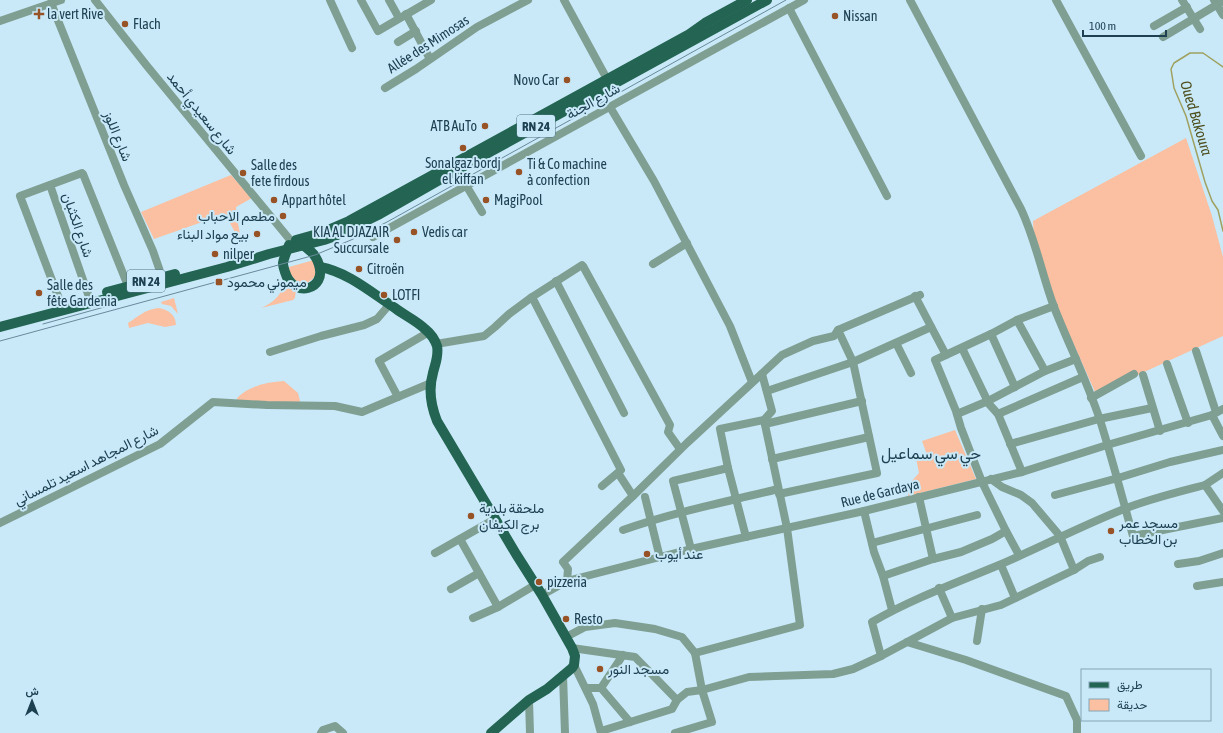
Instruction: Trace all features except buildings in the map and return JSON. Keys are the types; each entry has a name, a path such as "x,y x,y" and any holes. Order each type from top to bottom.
{"main road":[{"name":"RN 24","path":"0,327 227,267 269,254 327,231 349,221 688,35 705,23 747,0"},
{"name":"RN 24","path":"0,321 162,277 294,244 324,240 347,231 767,0"},
{"path":"269,254 280,260 289,282 299,288 310,288 316,284 320,278 320,267 317,257 318,251 324,240"},
{"path":"283,266 283,262 294,244 317,257"},
{"path":"320,267 340,274 373,294 429,332 436,344 437,360 431,383 431,399 438,421 495,519 542,595 575,656 574,665 491,733"},
{"path":"320,278 330,274 340,274"}],"street":[{"path":"0,21 61,0"},
{"name":"شارع سعيدي أحمد","path":"95,0 156,78 294,244"},
{"path":"330,0 352,48"},
{"path":"361,0 378,31 403,16 420,3 431,0"},
{"path":"389,0 416,32 430,59"},
{"name":"Allée des Mimosas","path":"385,88 416,69 477,27 528,0"},
{"path":"564,0 607,79"},
{"name":"شارع الجنة","path":"373,237 804,0"},
{"path":"910,0 1024,216 1034,239 1054,306 1100,419 1118,478 1133,536 1223,518"},
{"path":"1056,0 1141,156"},
{"path":"1163,38 1218,2 1223,15"},
{"name":"شارع اللوز","path":"51,3 124,185 153,251 162,277"},
{"path":"1154,26 1185,3 1200,30"},
{"path":"789,8 887,196"},
{"path":"398,42 416,32"},
{"path":"610,107 654,180 730,326 752,382"},
{"path":"457,170 482,212"},
{"path":"61,304 20,197 83,173 128,286"},
{"name":"شارع الكثبان","path":"50,185 89,297"},
{"path":"653,264 687,243"},
{"path":"436,344 484,336 508,314 532,297 580,265 584,266 670,424 668,432 680,450"},
{"path":"556,281 624,413"},
{"path":"567,581 568,569 563,562 782,355 813,341 834,336 838,330 918,296 931,327 946,355"},
{"path":"532,297 621,470 602,486"},
{"path":"270,352 321,336 364,325 377,319 389,305"},
{"path":"1019,555 982,482 935,360 1018,320 1054,306"},
{"path":"1018,320 1045,371"},
{"path":"767,391 853,362 931,327"},
{"path":"623,530 651,520 681,512 877,473 853,362 838,330"},
{"path":"398,397 379,361 429,332"},
{"path":"991,334 1015,387"},
{"path":"896,342 911,373"},
{"path":"962,348 988,401 998,414 1022,472"},
{"path":"1196,351 1217,412 1223,436"},
{"path":"957,414 988,401 1045,371 1076,359"},
{"path":"1167,364 1188,423"},
{"path":"695,653 800,625 787,528 764,422 772,411 762,374"},
{"path":"1091,398 1139,375 1160,431"},
{"path":"998,414 1083,377"},
{"name":"شارع المجاهد اسعيد تلمساني","path":"0,523 160,444 213,402 268,406 335,406 362,412 431,383"},
{"path":"746,537 728,468 720,429 764,422 862,401"},
{"path":"1010,444 1100,419 1152,408"},
{"name":"Rue de Gardaya","path":"542,595 567,581 691,549 864,511 1022,472 1107,445 1188,423 1217,412"},
{"path":"772,459 869,437"},
{"path":"1055,495 1170,462 1223,452"},
{"path":"691,549 673,481 728,468"},
{"path":"618,473 633,496"},
{"path":"881,656 872,622 892,610 939,588 1001,564 1060,536 1125,508 1205,484 1223,474"},
{"path":"991,479 1002,487 1021,495 1032,503 1060,536 1074,570"},
{"path":"1205,484 1223,511"},
{"path":"645,497 660,558"},
{"path":"919,497 933,559"},
{"path":"864,511 874,552 883,576 892,610"},
{"path":"872,543 926,528 978,516"},
{"path":"435,553 495,519"},
{"path":"883,576 933,559 961,552 992,539 1006,531"},
{"path":"460,539 498,607"},
{"path":"1178,564 1199,561 1223,553"},
{"path":"574,665 594,704 601,732 672,709 677,700 687,692 702,690 749,677 833,674 853,669 881,656 952,618 1001,605 1074,570 1088,561 1100,558"},
{"path":"1001,564 1015,598"},
{"path":"451,589 479,573"},
{"path":"1197,586 1223,582"},
{"path":"473,618 498,607 535,585"},
{"path":"939,588 952,618"},
{"path":"977,641 982,609"},
{"path":"566,637 585,627 615,623 655,629 682,637 695,653 702,690 712,722 675,733"},
{"path":"907,642 966,660 1066,696 1077,720 1077,733"},
{"path":"572,648 635,657 677,700"},
{"path":"601,688 623,655"},
{"path":"563,675 565,733"},
{"path":"586,688 601,688 630,722"},
{"path":"530,700 530,733"},
{"path":"322,733 322,730 335,726 343,733"}],"green space":[{"path":"1186,138 1212,216 1223,257 1223,336 1096,394 1056,305 1034,239 1033,221"},
{"path":"231,175 252,198 236,207 242,245 225,214 154,239 141,212"},
{"path":"314,260 316,276 307,283 298,283 290,274 289,267"},
{"path":"288,287 296,290 295,298 293,300 261,308 273,301 282,289"},
{"path":"174,298 178,314 171,306 162,304 161,302"},
{"path":"158,308 171,313 175,318 176,325 165,327 148,323 129,328 128,323 145,312"},
{"path":"284,381 298,393 300,401 298,403 238,401 237,398 247,390 271,382"},
{"path":"955,430 976,479 908,496 911,482 919,473 916,458 927,455 922,441"}],"waterway":[{"name":"Oued Bakoura","path":"1223,67 1203,53 1190,53 1174,63 1171,69 1174,88 1186,116 1205,182 1212,201 1218,210 1223,231"}],"tram line":[{"path":"0,341 315,255 351,240 387,222 786,0"},
{"path":"43,324 108,306"}],"place":[{"name":"la vert Rive","path":"39,14"},
{"name":"Nissan","path":"835,16"},
{"name":"Flach","path":"125,24"},
{"name":"Novo Car","path":"567,80"},
{"name":"ATB AuTo","path":"485,126"},
{"name":"Sonalgaz bordj el kiffan","path":"463,148"},
{"name":"Ti & Co machine à confection","path":"519,172"},
{"name":"Salle des fete firdous","path":"243,173"},
{"name":"Appart hôtel","path":"274,200"},
{"name":"MagiPool","path":"486,200"},
{"name":"مطعم الاحباب","path":"283,216"},
{"name":"Vedis car","path":"414,232"},
{"name":"بيع مواد البناء","path":"257,234"},
{"name":"KIA AL DJAZAIR Succursale","path":"397,240"},
{"name":"nilper","path":"215,254"},
{"name":"Citroën","path":"359,269"},
{"name":"ميموني محمود","path":"219,282"},
{"name":"Salle des fête Gardenia","path":"39,293"},
{"name":"LOTFI","path":"384,295"},
{"name":"ملحقة بلدية برج الكيفان","path":"471,516"},
{"name":"مسجد عمر بن الخطاب","path":"1111,531"},
{"name":"عند أيوب","path":"647,554"},
{"name":"pizzeria","path":"539,582"},
{"name":"Resto","path":"566,619"},
{"name":"مسجد النور","path":"600,669"}],"district":[{"name":"حي سي سماعيل","path":"931,453"}]}
